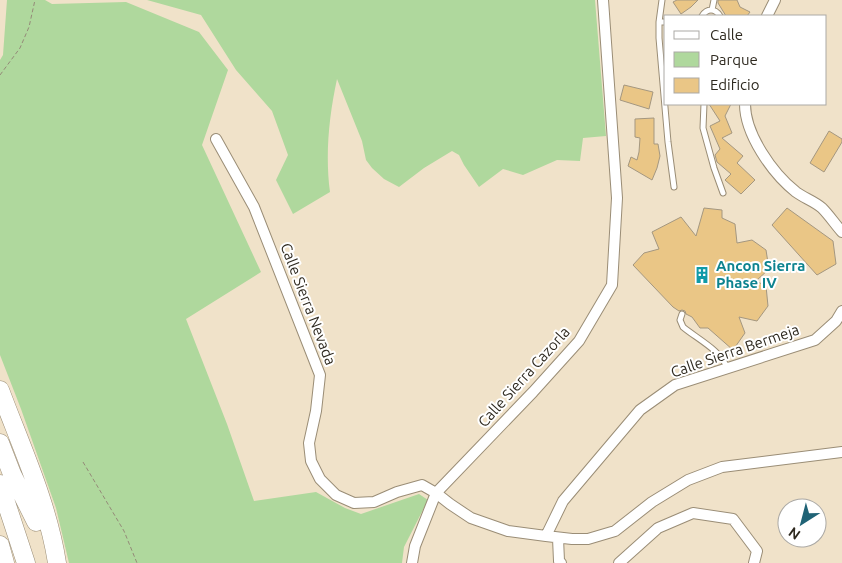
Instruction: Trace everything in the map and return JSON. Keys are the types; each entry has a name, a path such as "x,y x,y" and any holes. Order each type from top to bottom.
{"highway":[{"path":"0,390 41,498 57,563"},
{"path":"0,443 12,474 36,522"},
{"path":"0,484 26,563"}],"street":[{"name":"Calle Sierra Cazorla","path":"436,493 579,341 612,285 617,198 603,0"},
{"path":"768,15 775,0"},
{"path":"745,105 745,112 753,139 779,176 796,192 821,207 842,232"},
{"name":"Calle Sierra Nevada","path":"216,140 254,207 320,375 310,443 311,461 320,479 336,495 354,503 374,502 397,492 422,485 436,493"},
{"name":"Calle Sierra Bermeja","path":"546,536 563,501 640,410 675,385 815,340 836,321 842,311"},
{"path":"412,563 415,546 436,493 470,518 508,531 558,538 588,539 615,531 652,502 688,480 722,467 842,452"},
{"path":"618,563 658,528 693,513 733,519 757,551 754,563"},
{"path":"558,538 559,561 561,563"}],"lane":[{"path":"662,0 659,38 664,96"},
{"path":"712,10 714,0"},
{"path":"703,15 712,10 718,12 720,15"},
{"path":"659,22 664,22"},
{"path":"665,105 674,187"},
{"path":"704,105 703,128 723,193"},
{"path":"682,314 680,320 682,327 721,357 727,369"}],"path":[{"path":"0,75 20,48 29,27 35,0"},
{"path":"83,462 124,531 137,563"}],"green space":[{"path":"7,0 45,0 52,4 126,2 199,32 228,70 202,145 261,272 186,319 227,424 254,501 316,492 345,508 361,514 419,494 428,500 404,547 402,563 69,563 56,508 0,355 0,60 3,55"},
{"path":"147,0 595,0 606,136 583,138 580,161 557,160 523,175 503,169 479,187 459,155 452,151 424,168 399,187 384,179 366,160 362,141 337,79 329,136 330,192 293,214 276,180 288,155 272,111 236,70 201,15"}],"building":[{"path":"677,0 698,0 681,14 673,2"},
{"path":"718,0 737,0 740,7 750,12 748,15 725,15"},
{"path":"624,85 653,92 649,109 620,100"},
{"path":"710,105 730,105 725,116 732,133 722,138 743,156 737,163 755,180 741,194 725,180 731,174 717,162 715,155 720,149 710,126 720,121"},
{"path":"654,118 654,144 658,144 660,156 652,180 628,166 631,157 637,160 639,152 640,138 635,137 635,119"},
{"path":"829,131 842,139 842,142 824,172 810,163"},
{"name":"Ancon Sierra Phase IV","path":"704,208 722,210 722,218 735,224 737,243 752,240 766,250 769,269 756,281 766,286 768,306 757,321 739,317 745,333 733,350 708,328 700,328 685,311 679,311 673,307 633,265 644,253 659,249 652,232 681,217 696,236"},
{"path":"787,208 833,241 836,264 817,275 772,225"}],"place":[{"name":"Ancon Sierra Phase IV","path":"702,275"}]}
